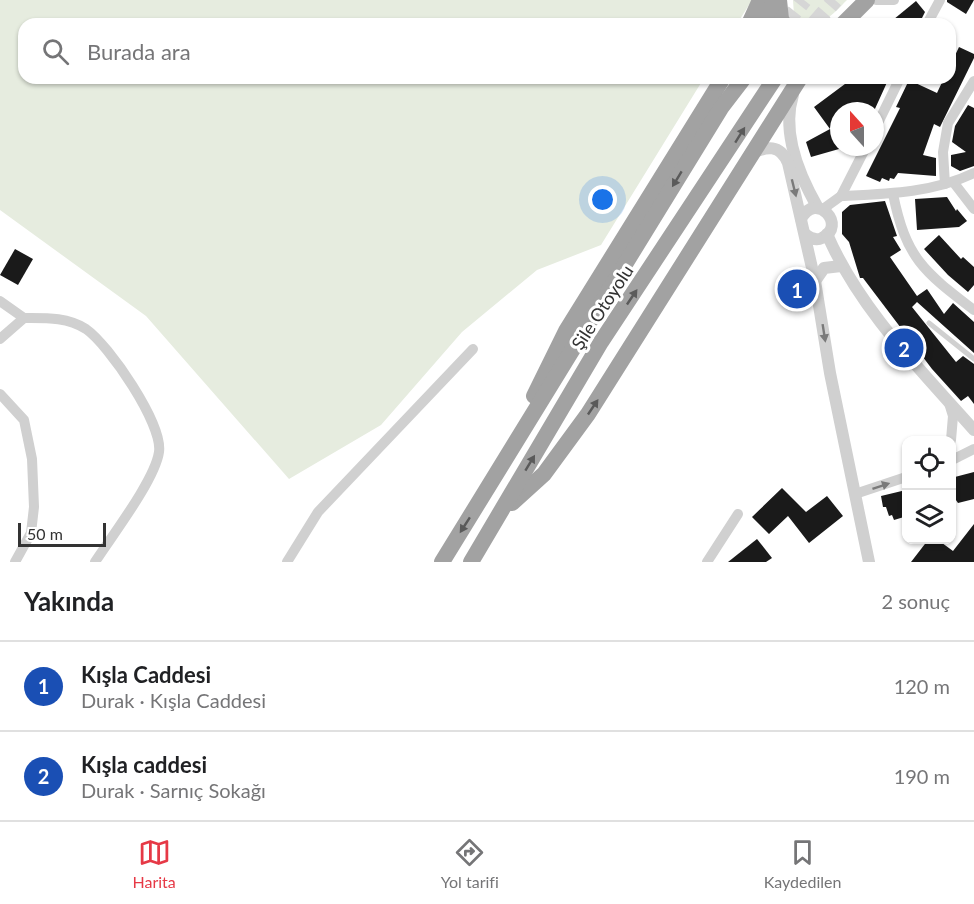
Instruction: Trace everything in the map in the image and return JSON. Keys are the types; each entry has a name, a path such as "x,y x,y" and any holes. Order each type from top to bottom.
{"highway":[{"path":"752,18 760,0"},
{"path":"764,18 777,0"},
{"path":"777,0 781,18"},
{"path":"849,18 867,0"},
{"path":"489,489 566,331 719,84"},
{"name":"Şile Otoyolu","path":"442,562 489,489 721,108 739,84"},
{"name":"Şile Otoyolu","path":"471,562 601,342 771,84"},
{"path":"500,513 544,474 588,414 650,321 750,154 797,84"}],"street":[{"path":"876,0 894,0"},
{"path":"930,18 940,0"},
{"path":"974,81 948,123 943,152 949,184 974,209"},
{"path":"798,84 788,122 799,168 821,209 832,221 827,234 841,266 898,344 974,430"},
{"path":"884,111 897,84"},
{"path":"750,154 763,148 775,148 784,153 815,281 830,373 868,562"},
{"path":"801,219 808,210 821,209 841,196 861,156"},
{"path":"841,196 893,194 949,184 974,173"},
{"path":"893,194 900,227 914,259 974,310"},
{"path":"805,234 814,239 827,234"},
{"path":"815,281 824,267 841,266"},
{"path":"0,301 24,318 63,319 87,330 116,359 148,414 160,450 153,471 95,562"},
{"path":"0,339 24,318"},
{"path":"287,562 318,512 473,349"},
{"path":"0,394 24,420 32,459 34,507 31,533 15,562"},
{"path":"948,401 953,416 951,436"},
{"path":"956,458 974,449"},
{"path":"855,494 902,478"},
{"path":"707,562 738,514"}],"lane":[{"path":"929,323 974,359"}],"shaded area":[{"path":"0,0 752,0 741,18 18,18 18,84 700,84 601,245 537,270 462,332 381,425 289,479 146,316 0,210"},
{"path":"793,0 847,0 827,18 796,18"}],"building":[{"path":"947,0 974,0 966,14"},
{"path":"916,1 925,12 922,18 895,18"},
{"path":"959,47 974,54 974,58 940,127 934,124 923,155 936,158 936,176 898,173 894,179 890,178 889,181 882,178 880,182 866,176 876,156 884,156 884,140 900,108 896,107 907,84 918,84 937,93 941,84 956,84 956,53"},
{"path":"845,84 886,84 878,102 830,102 830,129 814,107"},
{"path":"968,105 974,108 974,166 960,171 951,166 951,155 966,152 952,142 955,126"},
{"path":"830,129 830,152 811,157 806,142"},
{"path":"947,197 956,211 957,209 967,221 959,227 917,230 915,199"},
{"path":"885,201 897,236 893,237 901,250 890,257 917,296 927,289 944,314 953,303 974,322 974,353 917,302 912,307 956,362 963,356 974,364 974,404 968,396 961,401 932,369 863,278 860,278 849,242 842,234 842,212 850,205"},
{"path":"939,235 961,259 963,257 974,267 974,285 968,292 948,275 924,249"},
{"path":"15,249 33,259 18,285 0,275"},
{"path":"974,472 974,499 958,503 956,477"},
{"path":"782,488 806,512 827,496 843,516 809,543 788,516 769,534 752,517"},
{"path":"902,491 902,518 894,520 892,515 889,516 886,507 883,507 881,496"},
{"path":"974,524 974,562 911,562 925,544 943,544 953,551"},
{"path":"757,539 772,558 766,562 728,562"}],"tunnel":[{"path":"790,18 804,0"},
{"path":"819,18 835,0"}],"place":[{"name":"Kışla Caddesi","path":"797,289"},
{"name":"Kışla caddesi","path":"904,348"}]}
